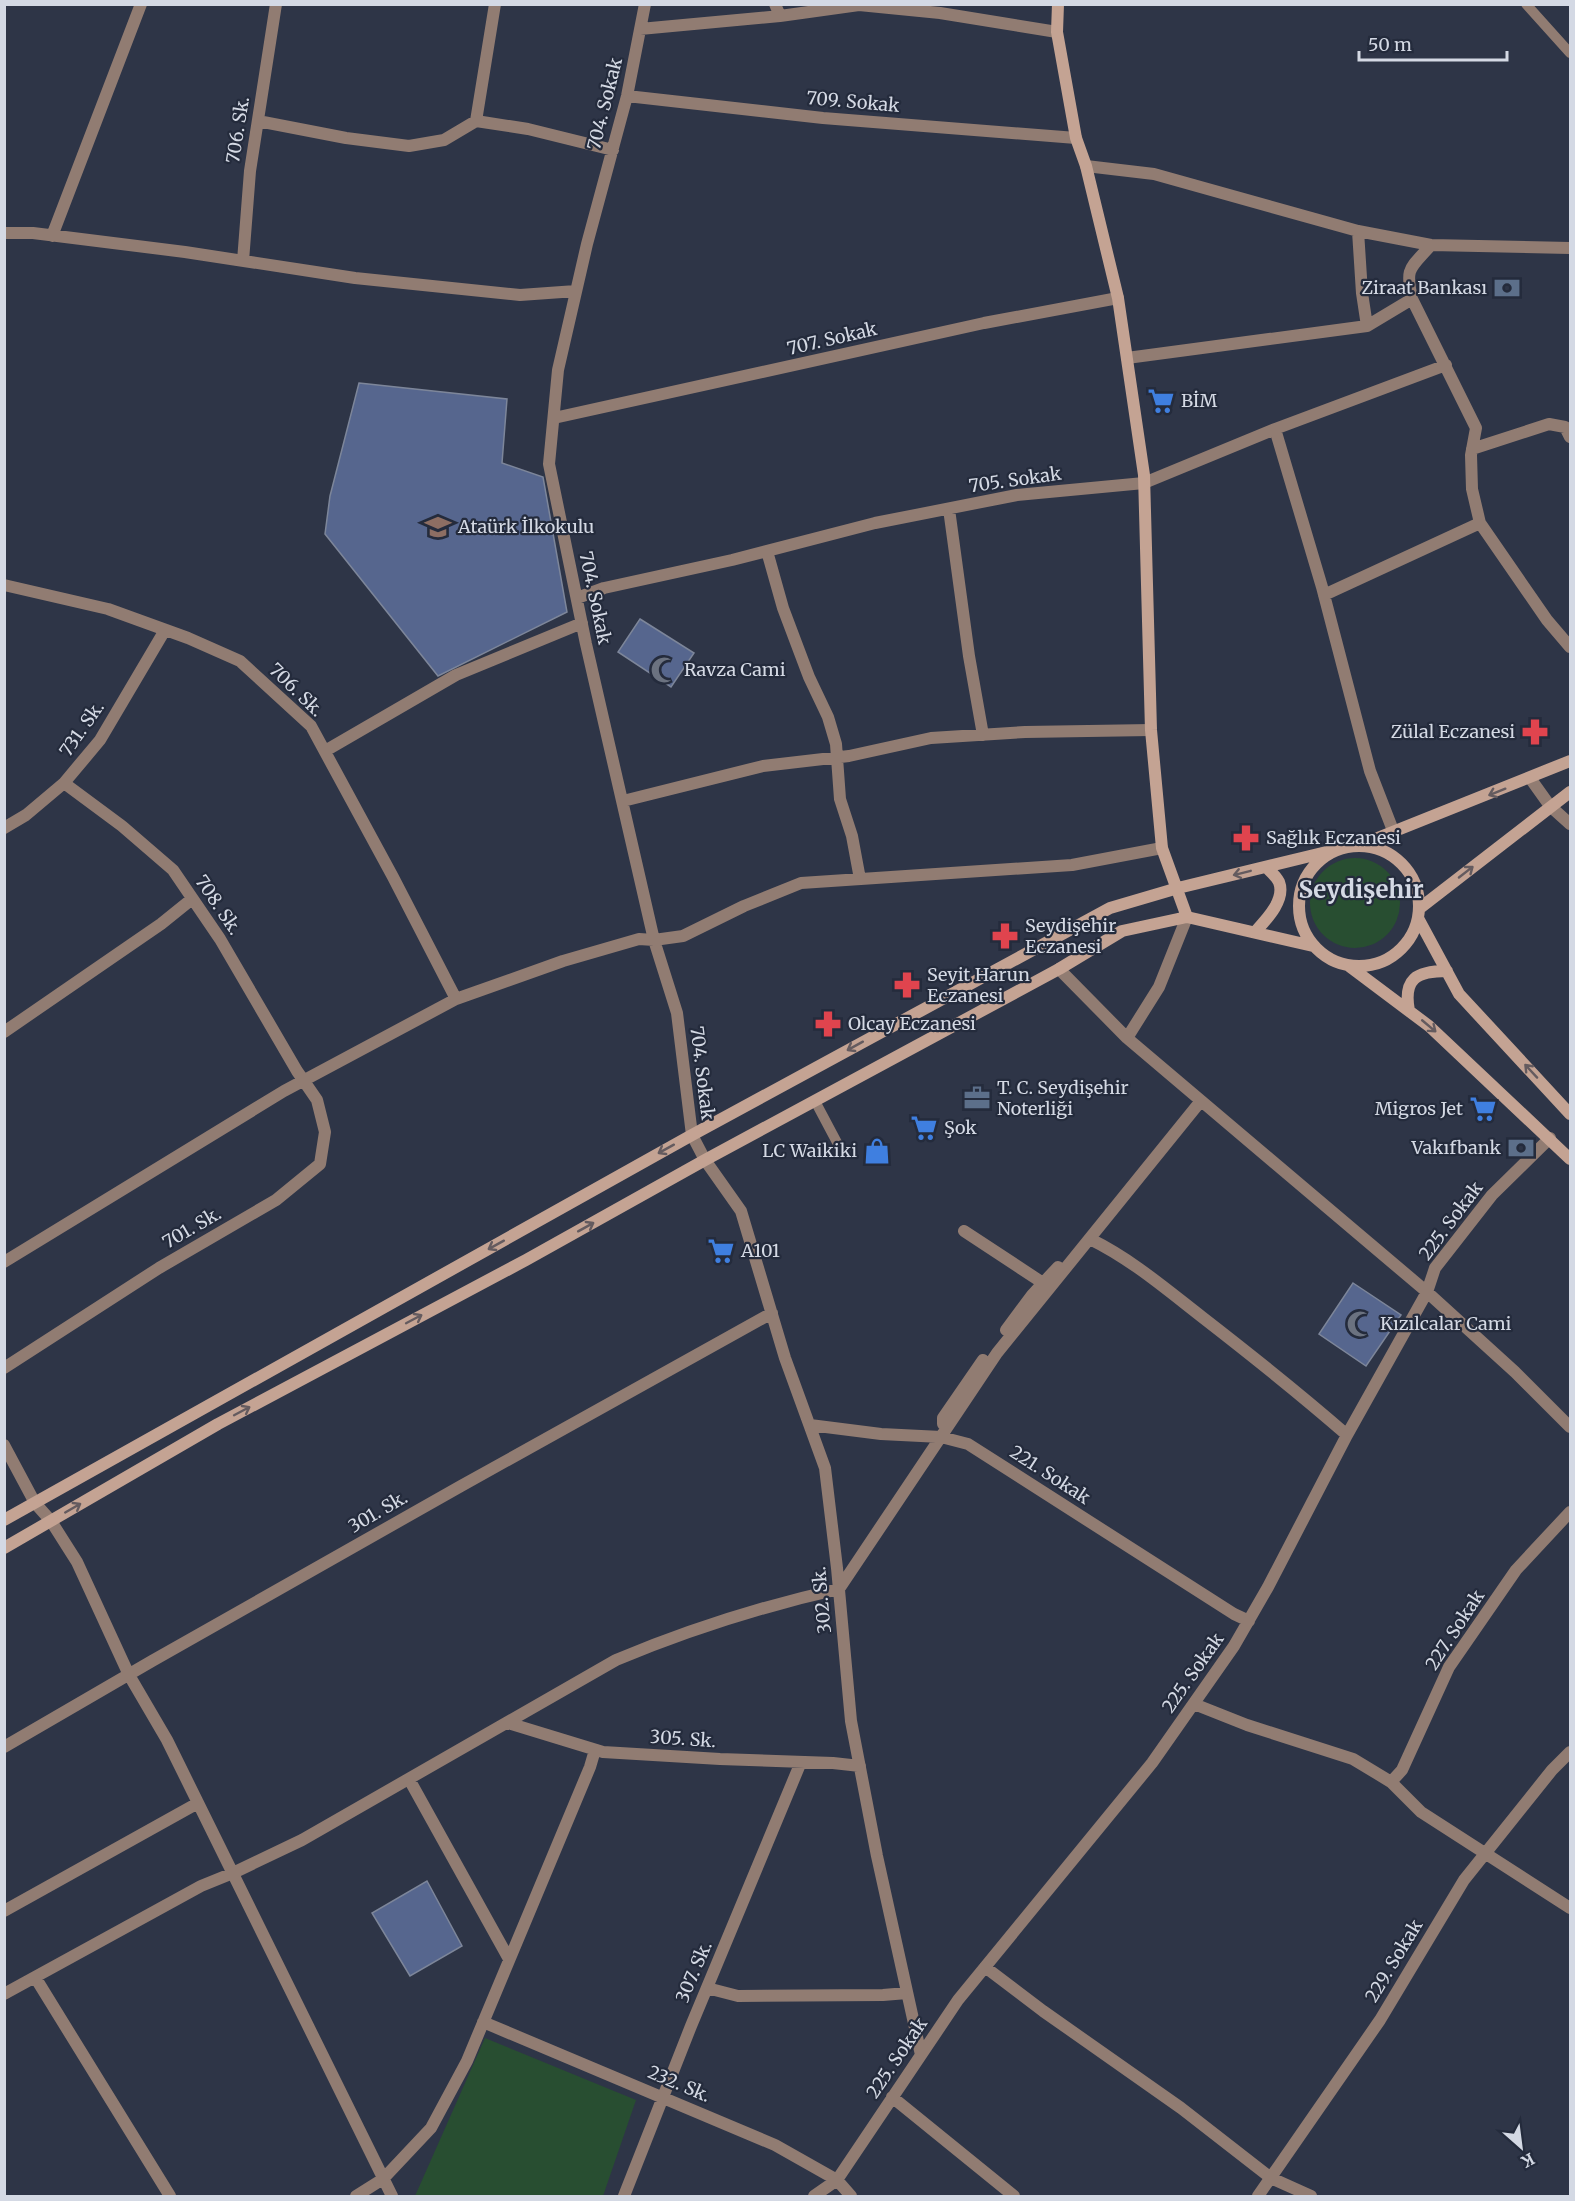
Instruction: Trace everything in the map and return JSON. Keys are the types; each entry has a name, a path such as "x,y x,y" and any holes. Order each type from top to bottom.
{"main road":[{"path":"1058,4 1057,32 1076,138 1086,166 1119,298 1144,483 1151,730 1162,848 1187,917"},
{"path":"4,1521 692,1134 1110,908 1178,888 1359,845 1570,761"},
{"path":"1419,913 1570,792"},
{"path":"1349,966 1367,966 1385,960 1400,950 1412,936 1419,913 1417,888 1409,871 1395,857 1378,848 1359,845"},
{"path":"1339,849 1322,858 1308,872 1300,891 1298,910 1303,929 1313,946 1329,959 1349,966 1429,1026 1570,1159"},
{"path":"1255,932 1270,916 1281,891 1278,880 1266,867"},
{"path":"1419,913 1459,994 1570,1114"},
{"path":"4,1548 218,1424 526,1260 705,1160 1059,969 1122,931 1187,917 1313,946"},
{"path":"1409,1011 1406,993 1413,980 1429,971 1447,970"}],"street":[{"path":"52,236 141,4"},
{"name":"706. Sk.","path":"243,261 250,171 276,4"},
{"path":"476,121 495,4"},
{"name":"704. Sokak","path":"645,4 627,96 576,291 558,370 549,464 582,623 654,940 677,1013 692,1134 705,1160"},
{"path":"640,29 778,10 859,4 940,13 1057,32"},
{"name":"709. Sokak","path":"627,96 823,118 1076,138"},
{"path":"258,121 346,138 409,146 444,140 476,121 528,129 613,150"},
{"path":"1086,166 1154,174 1358,231 1431,246 1570,248"},
{"path":"1358,231 1362,293 1367,326"},
{"path":"4,233 52,236 355,278 520,295 576,291"},
{"path":"1431,246 1411,266 1407,276 1413,299 1476,428 1472,449 1472,489 1480,523 1547,620 1570,647"},
{"name":"707. Sokak","path":"554,418 984,323 1119,298"},
{"path":"1127,358 1367,326 1413,299"},
{"name":"705. Sokak","path":"577,598 604,588 767,551 875,523 1017,495 1144,483 1275,429 1446,365"},
{"path":"1472,449 1549,424 1565,427 1570,437"},
{"path":"1275,429 1324,595 1370,771 1394,833"},
{"path":"949,509 969,656 983,735"},
{"path":"1324,595 1480,523"},
{"path":"767,551 783,608 809,677 828,717 836,744 840,799 852,836 860,879"},
{"name":"706. Sk.","path":"4,585 108,609 240,661 311,726 456,999"},
{"path":"325,751 456,675 582,623"},
{"name":"731. Sk.","path":"4,828 26,814 64,783 100,740 165,630"},
{"path":"623,801 764,766 837,757 931,738 1025,732 1151,730"},
{"path":"1530,778 1550,806 1570,824"},
{"name":"708. Sk.","path":"64,783 122,826 172,870 220,939 297,1071 305,1080"},
{"path":"4,1262 305,1080 456,999 563,961 639,939 654,940 683,936 744,906 801,883 1072,865 1162,848"},
{"path":"4,1032 161,924 192,899"},
{"path":"1127,1038 1159,987 1187,917"},
{"path":"1059,969 1127,1038 1427,1292 1515,1372 1570,1427"},
{"name":"701. Sk.","path":"4,1368 159,1268 276,1200 321,1164 325,1132 316,1100 305,1080"},
{"path":"4,1994 201,1886 233,1874 302,1840 616,1660 671,1638 789,1600 839,1589 997,1353 1199,1100"},
{"path":"941,1437 944,1418 963,1387 1043,1283 1199,1100"},
{"name":"225. Sokak","path":"814,2196 837,2180 958,2000 1152,1763 1194,1704 1249,1621 1347,1435 1427,1292 1435,1268 1492,1195 1550,1138"},
{"name":"302. Sk.","path":"705,1160 741,1211 772,1313 825,1468 851,1721 877,1856 921,2055"},
{"path":"964,1231 1043,1283"},
{"path":"1090,1239 1118,1252 1168,1290 1300,1394 1347,1435"},
{"name":"301. Sk.","path":"4,1747 471,1480 772,1313"},
{"name":"221. Sokak","path":"810,1425 881,1434 941,1437 969,1444 1234,1614 1249,1621"},
{"path":"4,1445 35,1503 51,1521 77,1562 129,1674 167,1740 392,2196"},
{"name":"227. Sokak","path":"1391,1782 1402,1770 1449,1667 1516,1570 1570,1512"},
{"path":"1194,1704 1247,1725 1353,1759 1391,1782 1421,1812 1570,1908"},
{"name":"305. Sk.","path":"508,1723 603,1752 860,1766"},
{"path":"356,2196 383,2179 430,2128 467,2061 590,1767 595,1750"},
{"name":"229. Sokak","path":"1258,2196 1380,2020 1464,1880 1552,1770 1570,1752"},
{"name":"307. Sk.","path":"624,2196 801,1762"},
{"path":"409,1779 509,1959"},
{"path":"4,1911 198,1803"},
{"path":"985,1967 1043,2012 1181,2108 1271,2178 1311,2196"},
{"path":"35,1977 170,2196"},
{"path":"707,1988 738,1996 907,1993"},
{"name":"232. Sk.","path":"483,2022 775,2145 837,2180 851,2196"},
{"path":"892,2097 1014,2196"}],"lane":[{"path":"1526,4 1570,53"},
{"path":"815,1101 841,1150"}],"green space":[{"path":"1355,858 1372,862 1387,871 1396,886 1400,903 1396,920 1387,935 1372,944 1355,948 1338,944 1323,935 1314,920 1310,903 1314,886 1323,871 1338,862"},
{"path":"485,2038 636,2100 603,2196 415,2196"}],"building":[{"name":"Ataürk İlkokulu","path":"359,383 507,399 502,463 543,477 567,612 438,676 325,534 330,496"},
{"name":"Ravza Cami","path":"640,619 694,653 671,687 618,652"},
{"name":"Kızılcalar Cami","path":"1353,1283 1401,1315 1366,1366 1319,1334"},
{"path":"427,1881 462,1946 410,1976 372,1913"}],"place":[{"name":"Ziraat Bankası","path":"1507,288"},
{"name":"BİM","path":"1161,401"},
{"name":"Ataürk İlkokulu","path":"438,527"},
{"name":"Ravza Cami","path":"664,670"},
{"name":"Zülal Eczanesi","path":"1535,732"},
{"name":"Sağlık Eczanesi","path":"1246,838"},
{"name":"Seydişehir Eczanesi","path":"1005,936"},
{"name":"Seyit Harun Eczanesi","path":"907,985"},
{"name":"Olcay Eczanesi","path":"828,1024"},
{"name":"T. C. Seydişehir Noterliği","path":"977,1098"},
{"name":"Migros Jet","path":"1483,1109"},
{"name":"Şok","path":"924,1128"},
{"name":"Vakıfbank","path":"1521,1148"},
{"name":"LC Waikiki","path":"877,1151"},
{"name":"A101","path":"721,1251"},
{"name":"Kızılcalar Cami","path":"1360,1324"}],"district":[{"name":"Seydişehir","path":"1361,890"}]}
